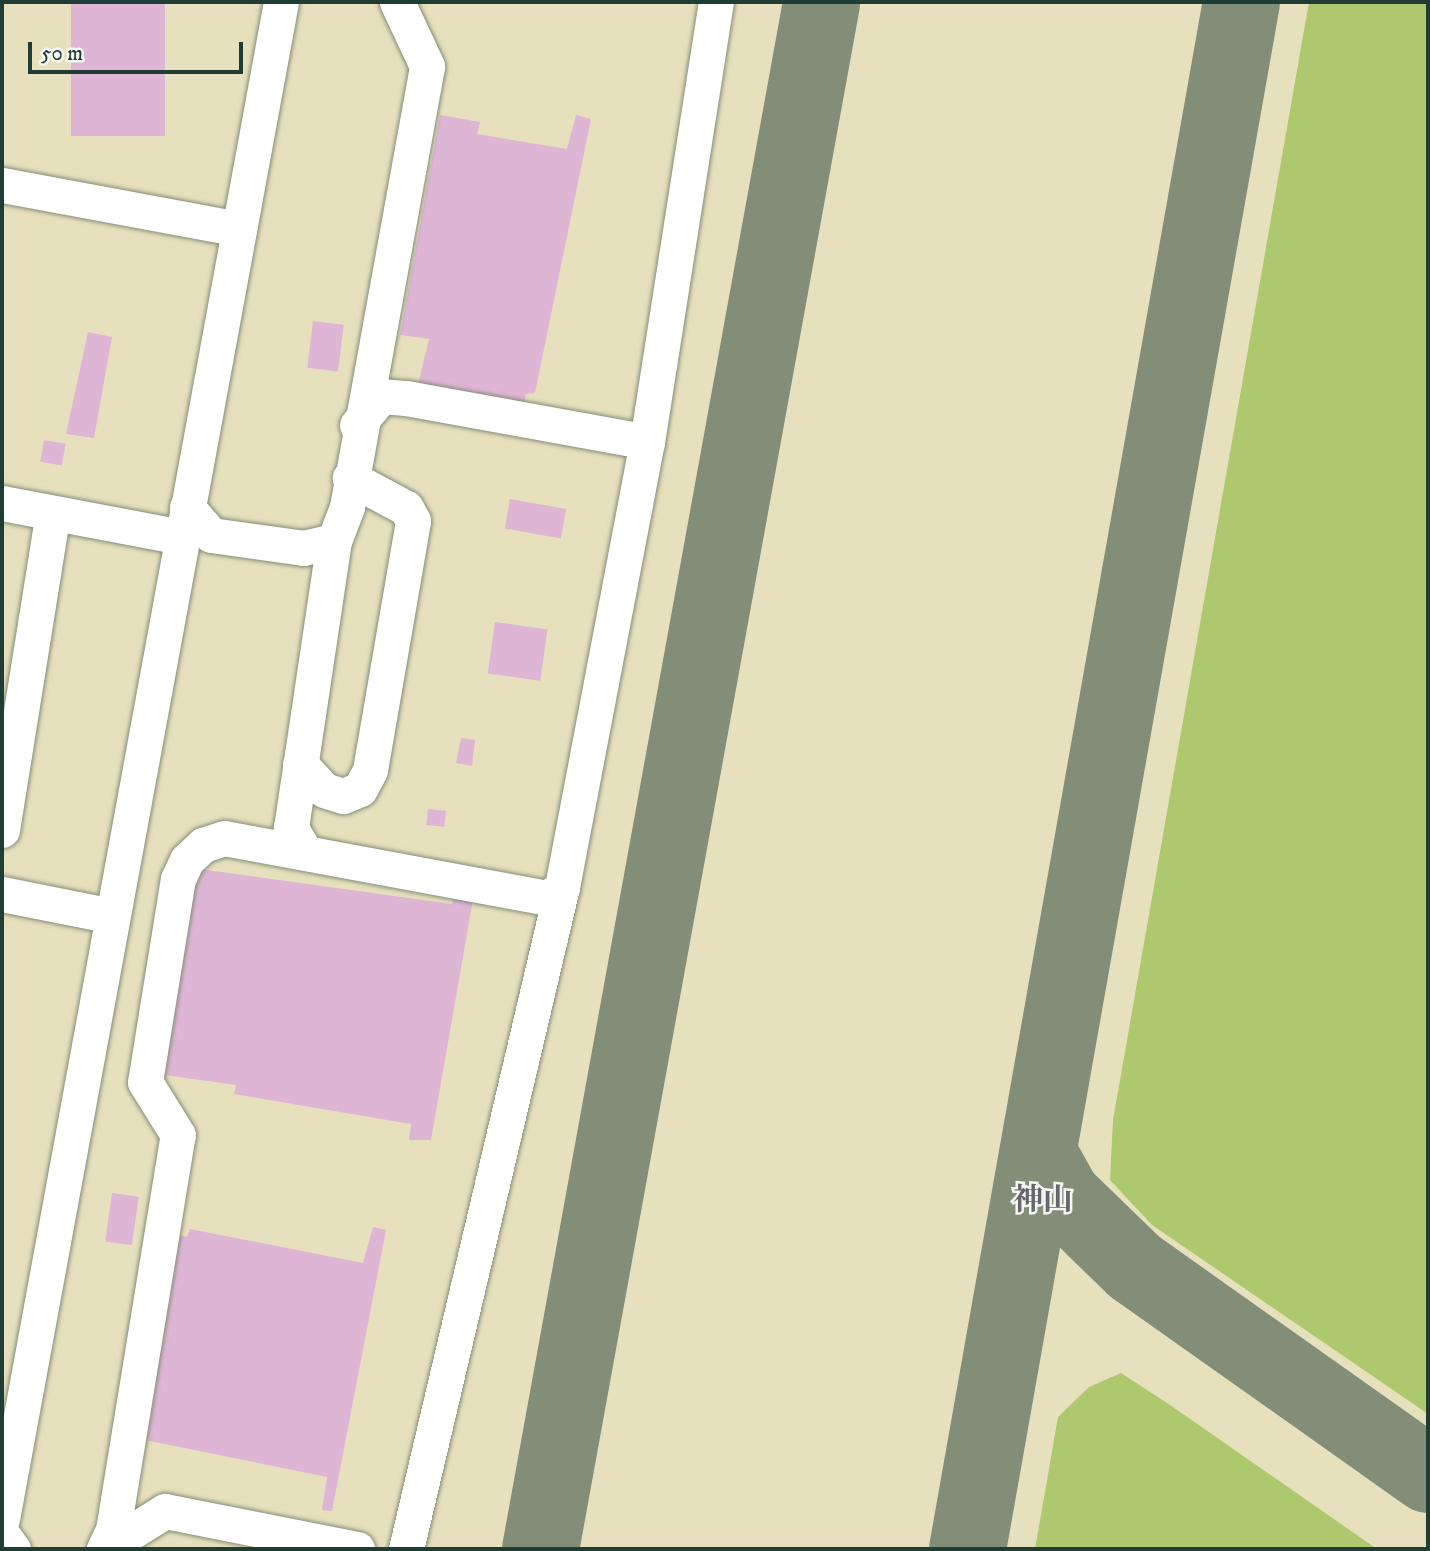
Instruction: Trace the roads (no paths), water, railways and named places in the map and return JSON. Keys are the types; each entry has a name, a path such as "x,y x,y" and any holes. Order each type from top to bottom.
{"lane":[{"path":"2,1519 112,916 190,532 239,229 281,2"},
{"path":"318,545 355,492 357,425 427,66 397,2"},
{"path":"406,1549 562,887 647,442 716,2"},
{"path":"2,185 239,229"},
{"path":"357,425 381,396 405,397 647,442"},
{"path":"104,1549 113,1530 178,1135 145,1082 178,879 203,845 249,841 303,806 360,789 370,770 413,521 405,508 355,492"},
{"path":"2,503 53,513 190,532 318,545"},
{"path":"2,830 53,513"},
{"path":"303,806 329,582 318,545"},
{"path":"303,806 548,898 562,887"},
{"path":"2,894 112,916"},
{"path":"104,1549 165,1511 356,1549"},
{"path":"2,1534 13,1549"}],"district":[{"name":"神山","path":"1043,1201"}]}
